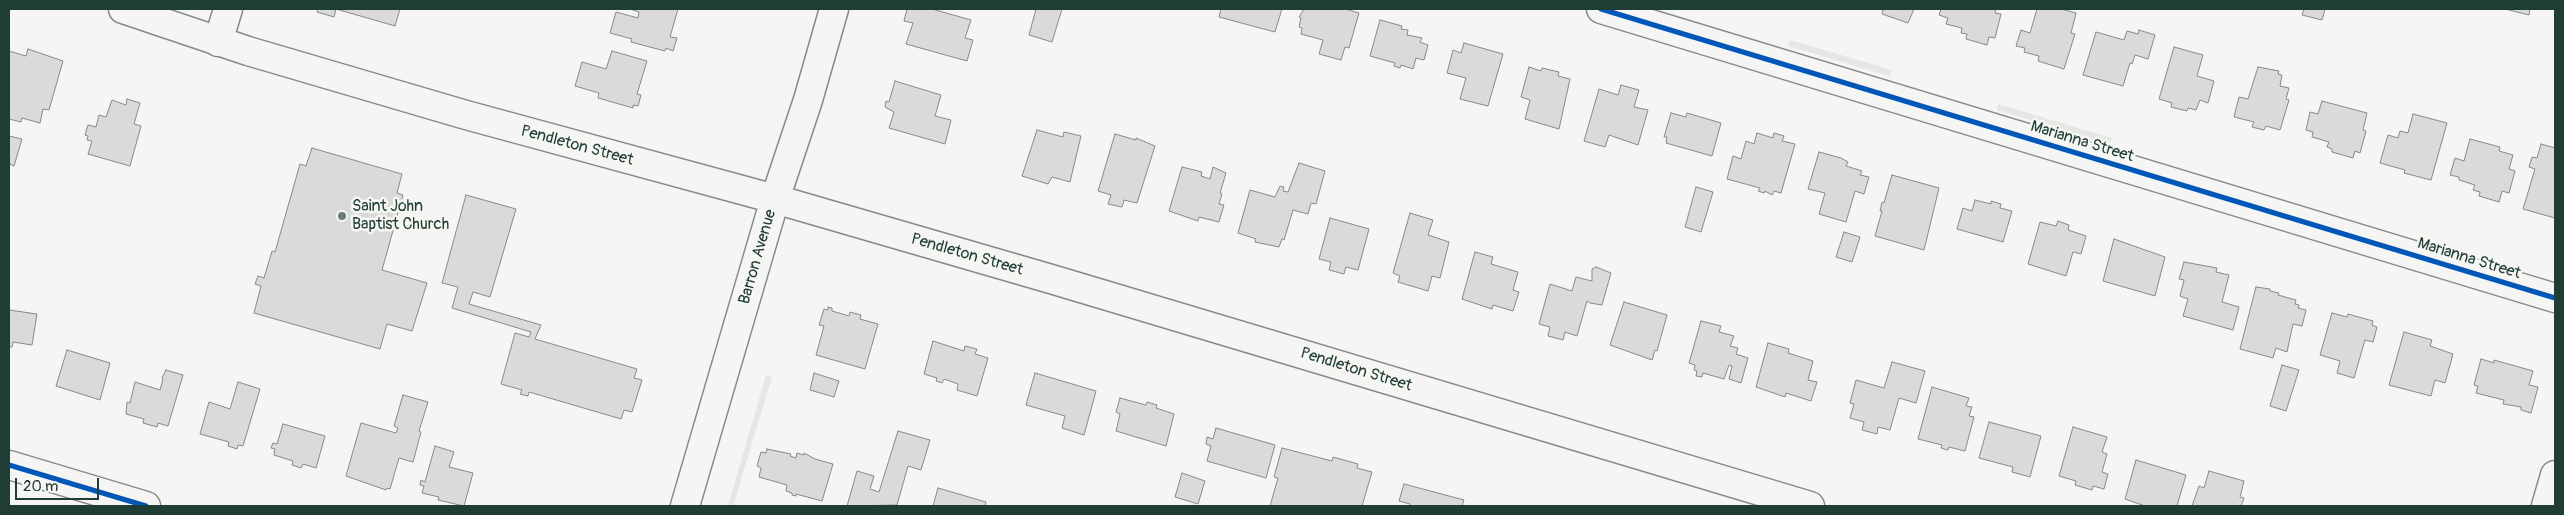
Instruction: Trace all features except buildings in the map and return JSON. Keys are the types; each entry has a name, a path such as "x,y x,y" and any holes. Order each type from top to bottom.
{"main road":[{"name":"Pendleton Street","path":"123,9 218,42 476,117 775,199 1126,301 1810,506"},
{"path":"218,42 228,9"},
{"name":"Barron Avenue","path":"685,506 775,199 808,100 834,9"},
{"name":"Marianna Street","path":"1601,9 2555,298"},
{"path":"9,465 146,506"},
{"path":"2546,506 2555,475"}],"shaded area":[{"path":"1790,40 1892,70 1889,76 1788,46"},
{"path":"1998,104 2112,138 2110,145 1997,110"},
{"path":"766,375 772,377 733,506 728,506"}],"cycle path":[{"path":"1601,9 2555,298"},
{"path":"9,465 146,506"}],"place":[{"name":"Saint John Baptist Church","path":"342,216"}]}
